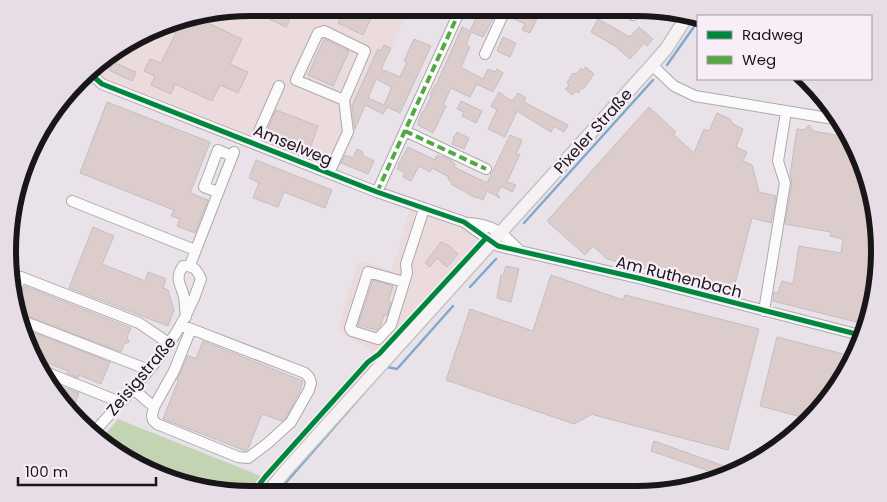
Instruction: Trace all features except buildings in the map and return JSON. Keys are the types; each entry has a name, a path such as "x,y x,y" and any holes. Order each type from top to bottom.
{"main road":[{"name":"Pixeler Straße","path":"272,486 666,49 684,21"}],"street":[{"path":"377,192 456,16"},
{"path":"485,54 502,16"},
{"path":"329,172 348,132 344,100 365,51 324,32 318,33 296,80 344,100"},
{"path":"652,64 674,86 695,96 829,118"},
{"name":"Amselweg","path":"95,76 102,84 377,192 464,222 495,228 501,232"},
{"path":"254,143 279,86"},
{"path":"764,311 785,182 778,161 786,112"},
{"path":"405,131 486,169"},
{"path":"186,324 305,373 309,377 311,383 309,390 291,422 248,458 238,457 157,424 152,416 154,407 174,371 186,324 184,296 178,281 179,272 183,266 190,265 233,154 218,150 204,187 218,192"},
{"path":"72,201 195,250"},
{"path":"404,282 368,272 350,328 352,331 378,339 391,325 407,273 406,264 424,209"},
{"name":"Amselweg","path":"464,222 492,242"},
{"path":"501,232 519,250"},
{"name":"Am Ruthenbach","path":"492,242 512,250 519,250 855,334"},
{"name":"Zeisigstraße","path":"97,428 133,389 186,324 200,279 197,270 190,265"},
{"path":"18,284 21,277 139,323 170,344"},
{"path":"28,323 149,370"},
{"path":"52,375 120,403"},
{"path":"133,389 154,407"}],"shaded area":[{"path":"251,16 406,16 335,170 103,80 99,73 108,65 147,40 190,24 220,18"},
{"path":"410,209 476,235 478,241 381,347 374,351 345,336 340,331 339,322 359,260 392,270"}],"green space":[{"path":"118,419 261,476 254,486 220,484 190,478 147,462 105,434"}],"waterway":[{"path":"667,65 696,24"},
{"path":"524,223 653,80"},
{"path":"470,287 496,259"},
{"path":"387,367 397,369 453,306"},
{"path":"283,486 364,393"}],"marked path":[{"path":"377,192 457,16"},
{"path":"405,131 486,169"}],"cycle path":[{"path":"95,76 102,84 377,192 464,222 498,246 642,279 855,334"},
{"path":"258,486 368,362 379,354 486,238"}]}
